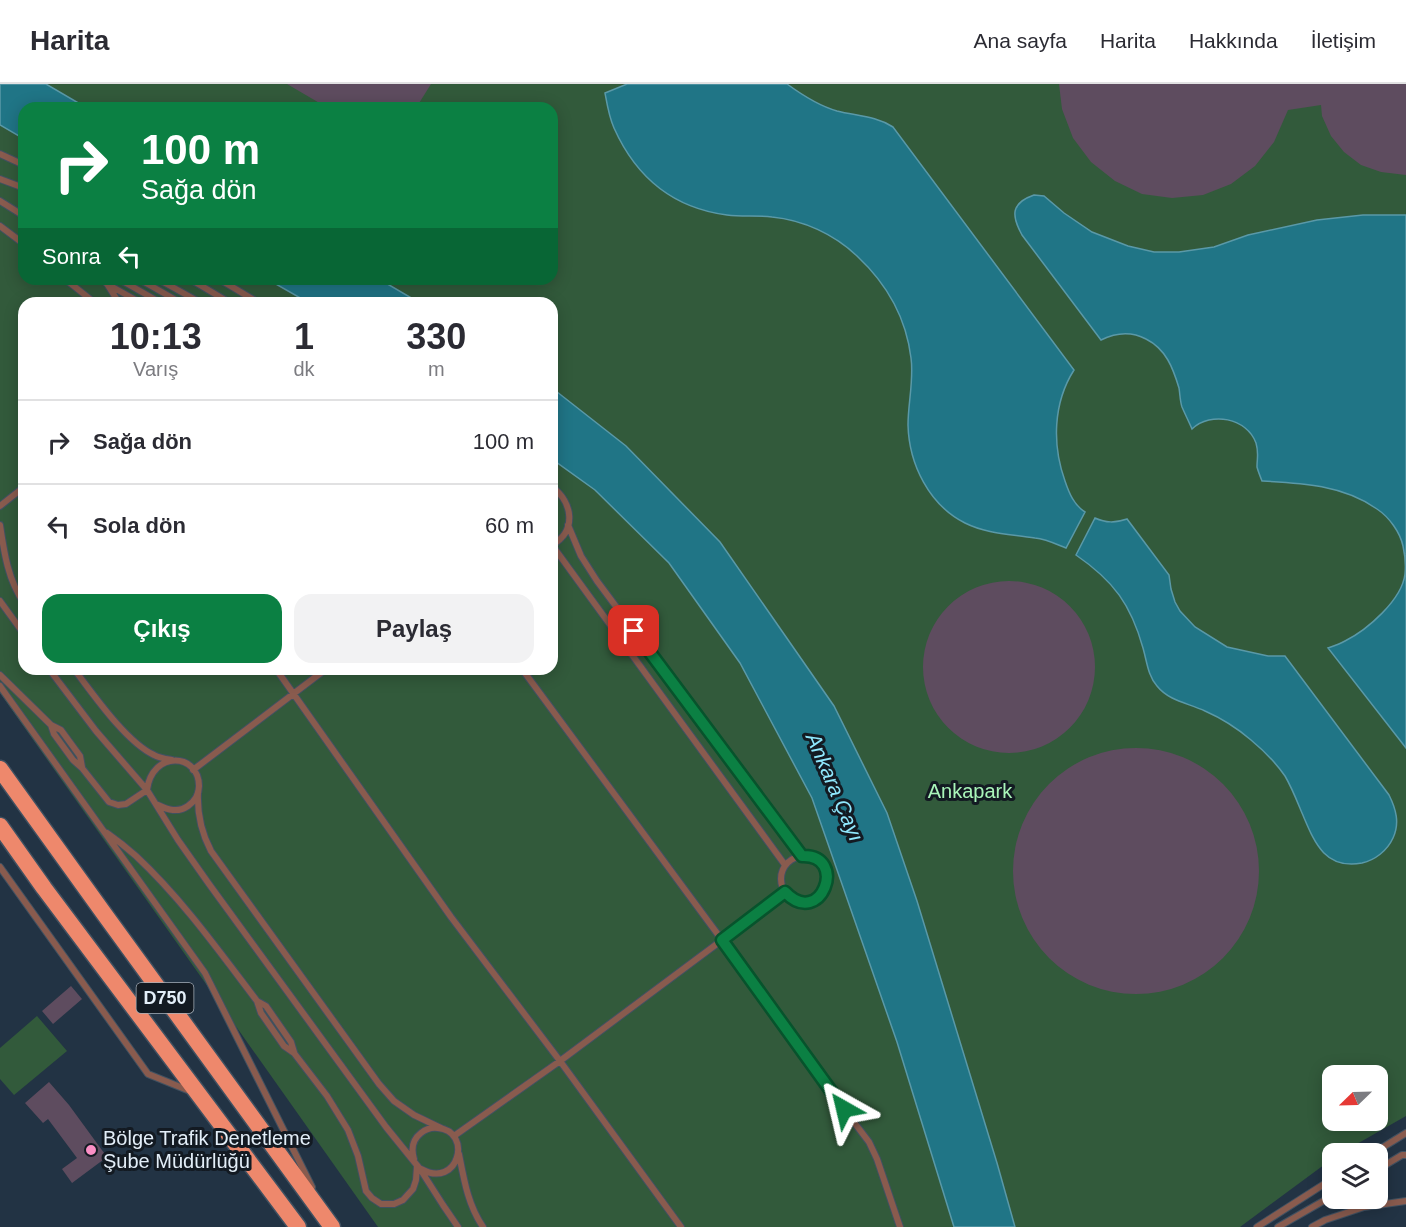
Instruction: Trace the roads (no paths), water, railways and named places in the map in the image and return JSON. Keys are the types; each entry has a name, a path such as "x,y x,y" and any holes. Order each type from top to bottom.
{"highway":[{"name":"D750","path":"0,769 332,1226"},
{"name":"D750","path":"0,826 297,1227"}],"lane":[{"path":"0,154 18,162"},
{"path":"0,179 18,186"},
{"path":"0,201 18,212"},
{"path":"0,226 18,240"},
{"path":"72,285 88,297"},
{"path":"112,285 131,297"},
{"path":"130,285 150,297"},
{"path":"150,285 170,297"},
{"path":"170,285 190,297"},
{"path":"200,285 220,297"},
{"path":"229,285 249,297"},
{"path":"0,506 18,492"},
{"path":"558,492 567,504 569,514 564,535 558,540"},
{"path":"0,525 9,571 18,595"},
{"path":"568,525 581,556 597,581 802,856"},
{"path":"558,553 785,866"},
{"path":"0,601 18,626"},
{"path":"0,675 51,725 54,734 73,760 109,802 126,804 147,790 149,778 158,766 173,760"},
{"path":"54,675 147,790 209,884 417,1165 458,1227"},
{"path":"79,675 131,739 154,755 180,761 188,764 194,770 199,784 197,808 200,824 212,851 379,1084 394,1101 414,1115 454,1136 471,1204 483,1227"},
{"path":"280,675 451,917 681,1227"},
{"path":"194,770 318,675"},
{"path":"526,675 869,1142 900,1227"},
{"path":"0,687 205,973 332,1226"},
{"path":"157,805 167,810 183,809 195,800 198,792"},
{"path":"102,829 135,855 172,892 257,1001 261,1013 284,1046 294,1053 327,1096 348,1130 358,1156 366,1191 372,1198 381,1204 394,1204 403,1200 413,1189 416,1180 417,1165 412,1153 416,1138 428,1129 436,1127 443,1129"},
{"path":"802,856 814,858 820,862 827,876 824,891 813,901 798,902 785,892 782,886 781,878 785,866 792,859 802,856"},
{"path":"0,867 148,1074 199,1095"},
{"path":"454,1136 560,1061 785,892"},
{"path":"1388,1144 1406,1133"},
{"path":"417,1165 432,1174 439,1174 453,1167 459,1153"},
{"path":"1388,1163 1406,1155"},
{"path":"1257,1227 1322,1185"},
{"path":"1312,1227 1325,1220 1364,1207 1406,1201"},
{"path":"1278,1227 1322,1202"}],"water":[{"path":"0,84 46,84 77,102 18,102 18,136 0,125"},
{"path":"627,84 787,84 824,106 873,118 893,127 1074,370 1058,410 1058,453 1068,490 1085,512 1066,548 1043,539 990,532 973,527 941,506 923,482 912,454 908,425 911,358 905,329 886,289 848,248 818,229 795,221 766,216 733,216 708,211 673,197 659,187 633,161 623,146 611,119 605,93"},
{"path":"1034,195 1044,196 1092,232 1128,246 1154,252 1179,252 1214,247 1248,235 1317,220 1363,215 1406,215 1406,748 1328,648 1363,630 1382,613 1397,594 1405,574 1405,563 1402,541 1393,525 1386,516 1364,501 1336,490 1307,484 1262,481 1257,467 1256,443 1251,434 1237,423 1228,420 1209,420 1192,429 1182,407 1174,373 1159,348 1146,339 1129,334 1117,334 1101,340 1022,235 1016,221 1015,211 1021,202"},
{"path":"278,285 389,285 410,297 298,297"},
{"name":"Ankara Çayı","path":"558,393 626,446 720,542 834,706 887,813 917,901 1015,1227 954,1227 897,1042 812,798 740,663 669,563 595,490 558,463"},
{"path":"1095,518 1111,522 1127,519 1169,575 1175,602 1195,627 1227,647 1268,656 1285,656 1389,795 1397,821 1390,843 1380,854 1362,863 1349,864 1329,858 1311,834 1285,776 1265,752 1229,724 1173,698 1157,686 1150,673 1138,633 1127,607 1101,574 1076,555"}],"place":[{"name":"Bölge Trafik Denetleme Şube Müdürlüğü","path":"91,1150"}],"park label":[{"name":"Ankapark","path":"970,791"}]}
